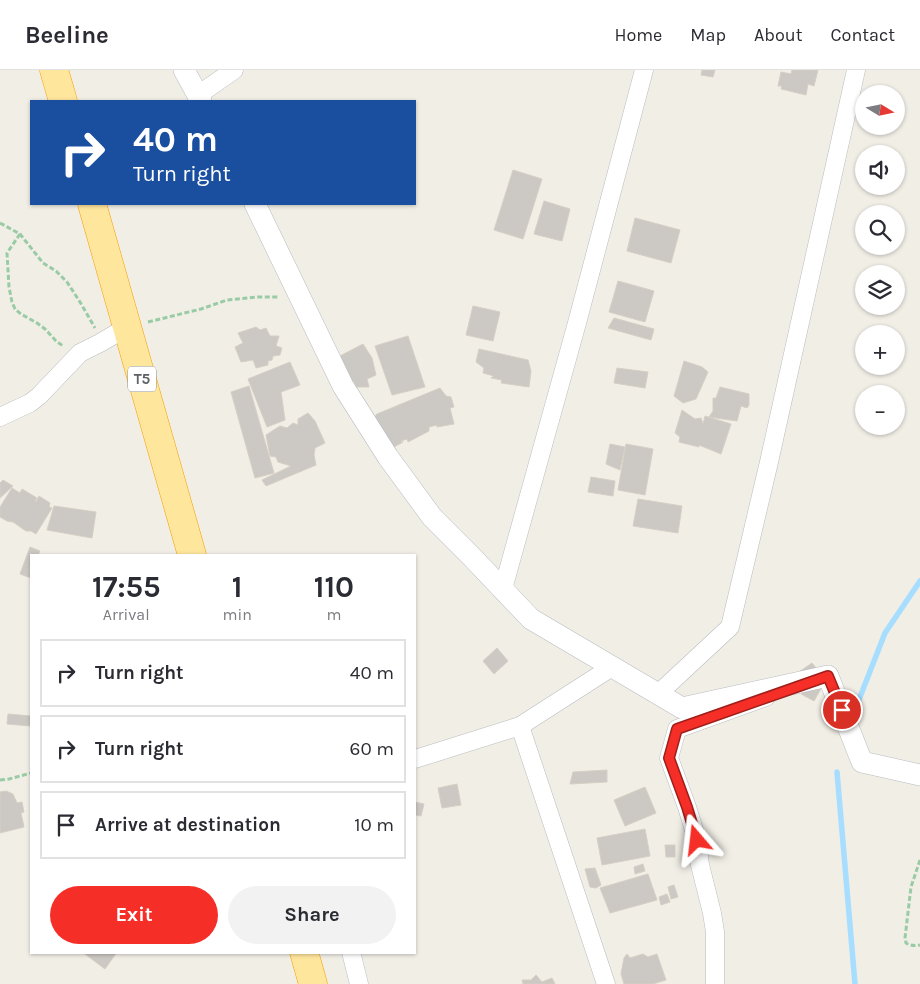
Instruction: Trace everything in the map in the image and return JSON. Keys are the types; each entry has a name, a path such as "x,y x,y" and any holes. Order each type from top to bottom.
{"highway":[{"path":"54,70 63,100"},
{"name":"T5","path":"92,205 192,554"},
{"path":"305,954 313,984"}],"street":[{"path":"184,70 199,98 234,70"},
{"path":"503,589 577,323 644,70"},
{"path":"658,694 730,627 769,462 856,70"},
{"path":"255,205 343,386 388,457 432,517 531,619 682,708 828,676"},
{"path":"0,418 30,403 39,396 80,353 127,327"},
{"path":"416,759 520,726 612,667"},
{"path":"828,676 862,762 920,776"},
{"path":"715,984 715,932 700,865 697,840 669,758 677,729 828,676"},
{"path":"520,726 606,984"},
{"path":"352,954 359,984"}],"path":[{"path":"0,223 20,234 43,263 56,271 67,282 94,326 100,343"},
{"path":"20,234 7,253 12,302 20,314 37,323 56,341 80,353"},
{"path":"127,327 200,309 227,300 258,297 299,297"},
{"path":"0,780 30,773"},
{"path":"920,860 912,887 905,938 906,943 911,946 920,945"}],"building":[{"path":"702,70 715,70 713,77 701,75"},
{"path":"792,70 818,70 814,86 808,84 806,95 781,89 782,86 778,86 781,72 791,74"},
{"path":"513,170 542,179 523,239 494,230"},
{"path":"544,201 570,209 562,241 534,234"},
{"path":"635,218 680,230 671,263 627,251"},
{"path":"618,281 654,291 645,322 609,312"},
{"path":"473,306 500,312 493,341 466,335"},
{"path":"614,318 654,329 651,340 608,328"},
{"path":"256,327 260,330 266,328 270,336 279,336 276,346 282,348 280,355 273,356 272,360 268,361 268,365 256,368 253,360 241,362 235,347 243,343 238,333"},
{"path":"408,336 425,387 392,395 375,346"},
{"path":"363,344 372,358 376,375 367,379 369,387 356,387 354,381 342,383 338,357"},
{"path":"479,349 528,360 531,371 529,387 501,383 502,380 491,378 494,376 483,373 484,368 476,362"},
{"path":"684,361 702,367 708,372 696,399 683,403 674,396"},
{"path":"290,362 300,385 281,392 285,420 267,427 248,379"},
{"path":"617,368 648,372 645,388 614,383"},
{"path":"249,386 274,473 255,478 231,392"},
{"path":"720,387 749,394 749,405 747,408 741,406 737,421 709,417 713,411 713,398 716,398"},
{"path":"440,388 446,396 451,397 454,407 450,408 454,424 429,427 429,431 408,442 407,439 401,441 403,442 385,452 372,420 377,414"},
{"path":"682,410 695,419 701,418 703,424 705,416 731,424 721,454 699,445 699,447 679,442 680,437 675,433"},
{"path":"308,413 315,421 325,443 315,448 316,465 266,486 262,480 291,466 278,462 276,457 270,456 266,435 280,426 287,428 293,423 298,425 298,419"},
{"path":"610,444 625,447 620,470 606,464"},
{"path":"626,444 653,449 645,495 618,490"},
{"path":"591,477 615,481 613,496 588,492"},
{"path":"3,480 13,486 0,498 0,483"},
{"path":"12,488 20,493 22,489 37,498 36,502 39,496 50,503 49,507 52,508 36,534 26,531 13,522 0,517 0,507"},
{"path":"638,499 682,506 678,533 633,526"},
{"path":"54,506 96,512 92,538 47,530"},
{"path":"30,547 40,551 38,554 30,554 30,578 20,574"},
{"path":"497,648 508,661 494,674 483,661"},
{"path":"812,663 817,669 828,676 814,701 801,694 803,691 793,676"},
{"path":"8,714 30,716 30,726 7,724"},
{"path":"607,770 607,782 570,784 573,772"},
{"path":"457,784 461,805 442,808 438,788"},
{"path":"645,787 656,813 625,826 614,800"},
{"path":"6,791 13,794 17,803 22,802 24,812 21,813 24,827 0,833 0,792"},
{"path":"416,802 424,804 421,816 416,815"},
{"path":"645,829 650,856 602,865 597,838"},
{"path":"665,845 675,845 675,857 666,857"},
{"path":"643,864 645,871 635,874 634,867"},
{"path":"595,868 601,885 596,888 590,887 585,869"},
{"path":"648,874 657,900 610,913 600,888"},
{"path":"674,885 678,897 671,899 668,887"},
{"path":"667,894 670,902 661,905 659,897"},
{"path":"85,954 116,954 105,969"},
{"path":"627,954 630,958 643,954 648,957 657,954 666,980 653,984 624,984 621,974 624,958"},
{"path":"536,975 542,982 552,978 555,984 523,984 522,980 531,980"}],"waterway":[{"path":"851,720 885,633 920,581"},
{"path":"837,772 855,984"}],"route":[{"path":"697,840 669,758 677,729 828,676 842,710"}]}
